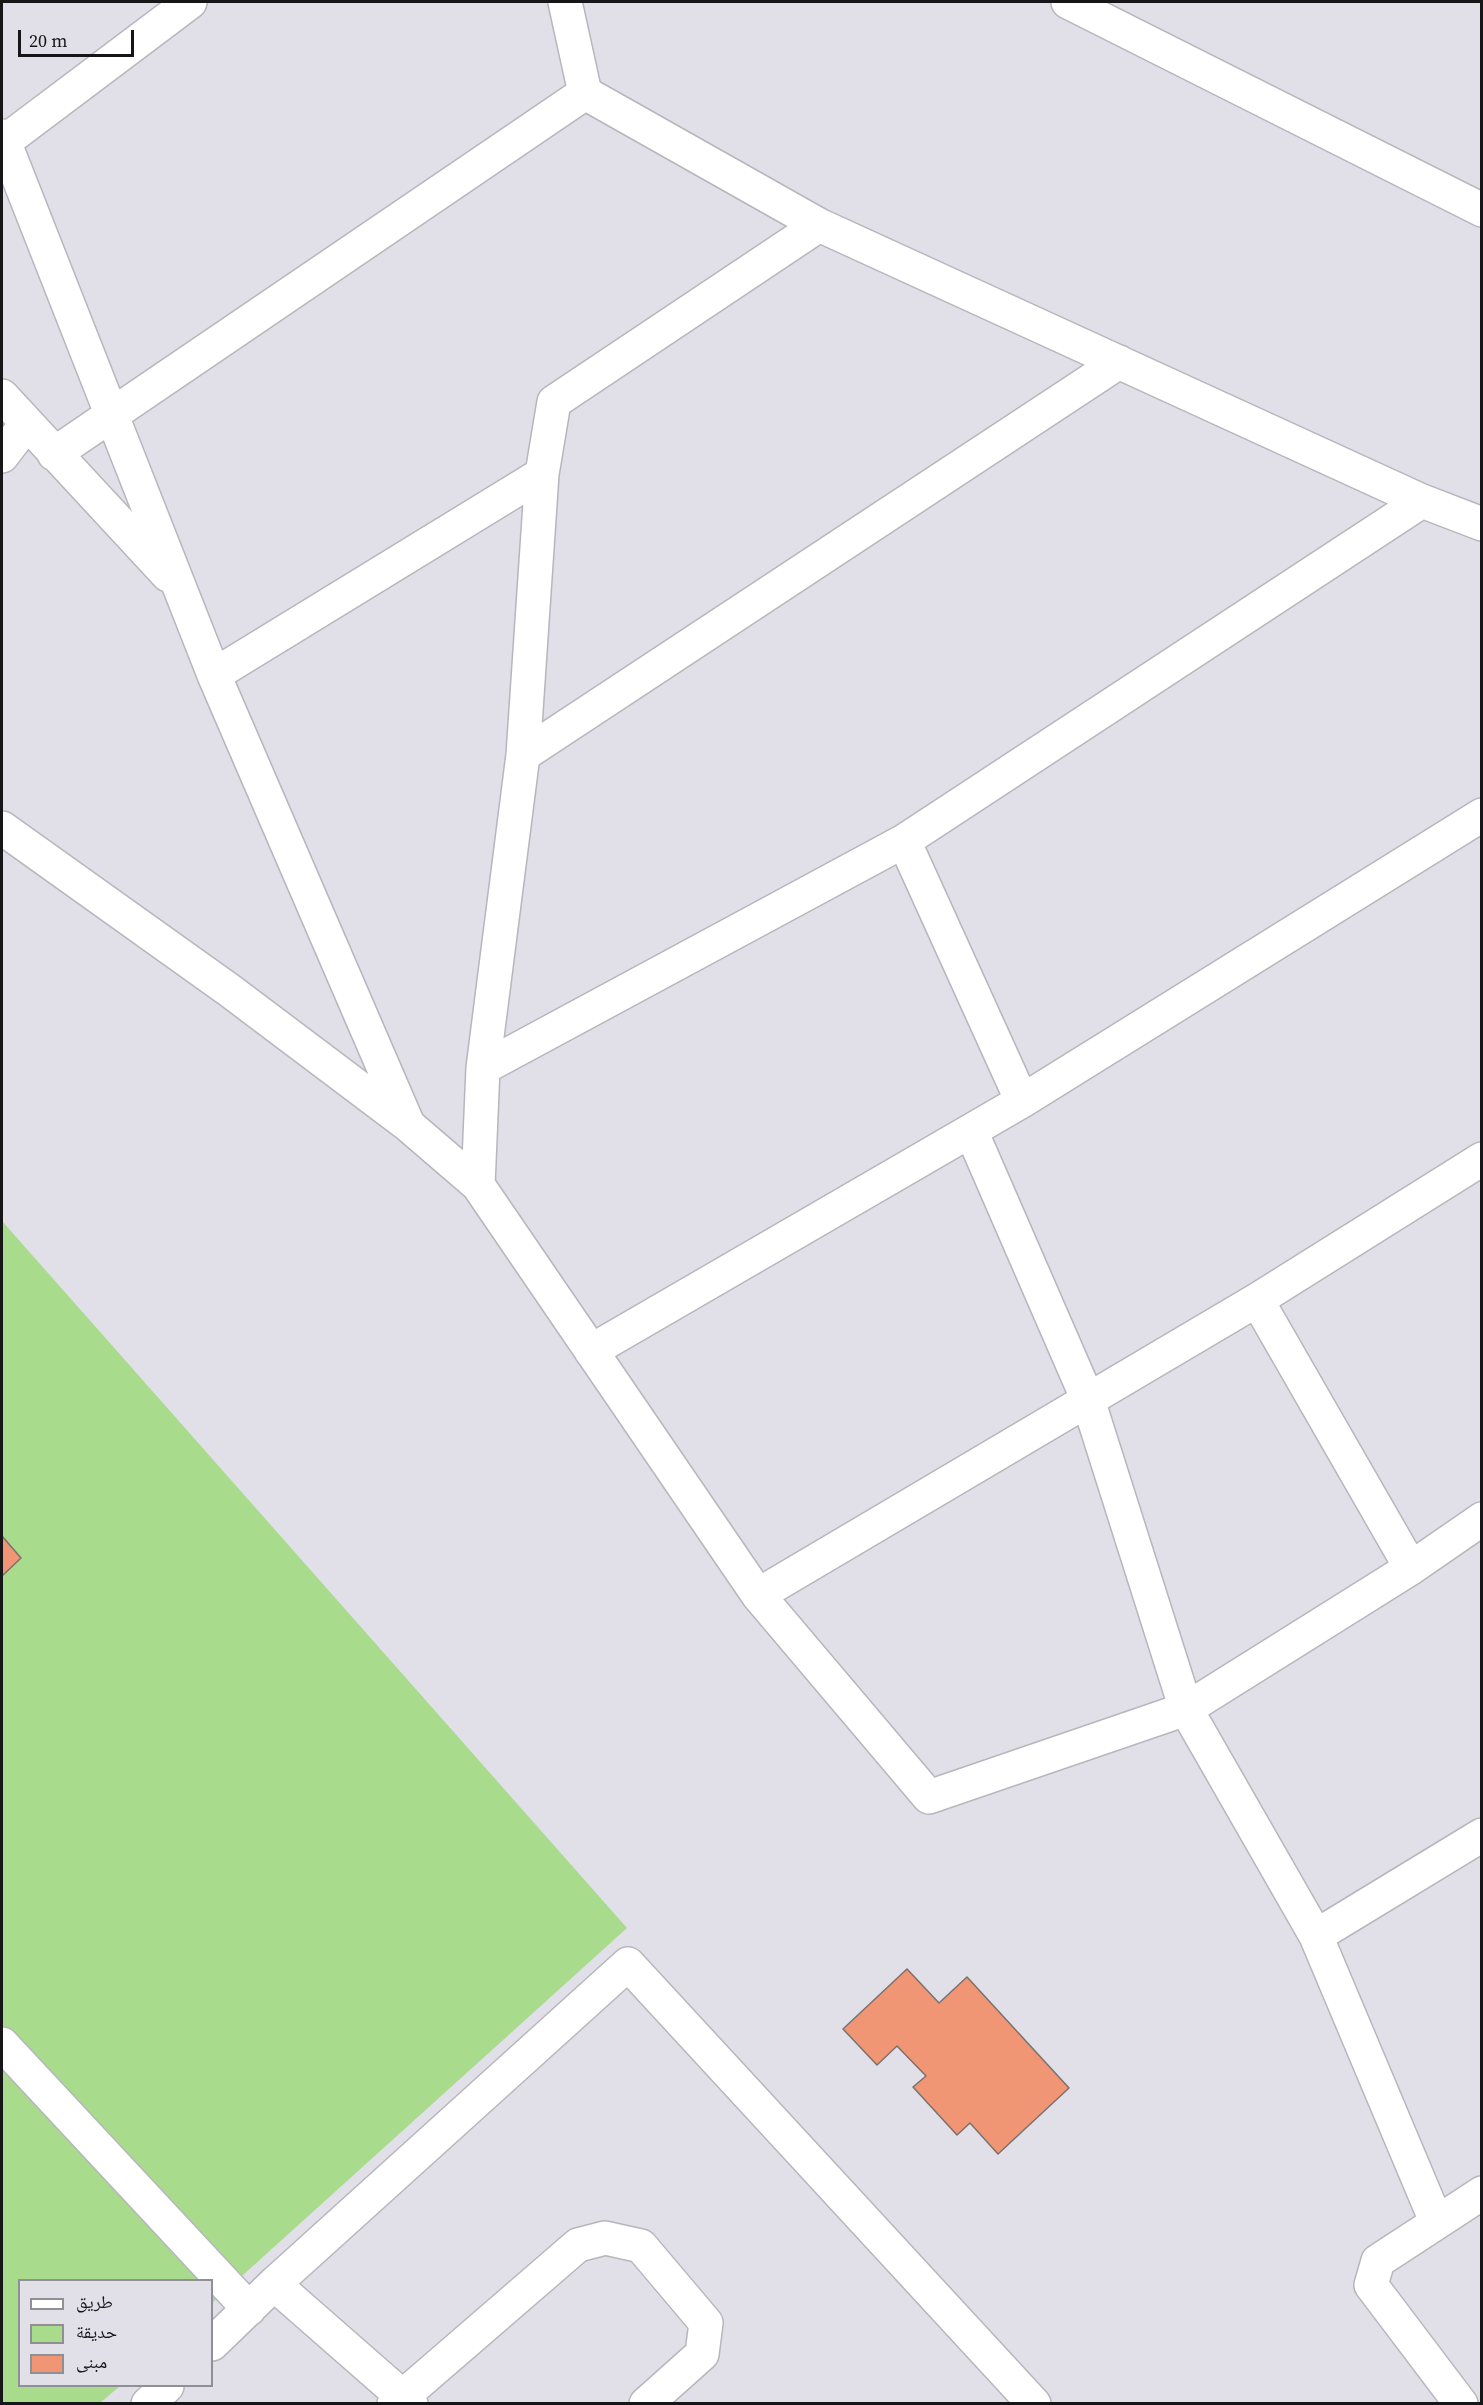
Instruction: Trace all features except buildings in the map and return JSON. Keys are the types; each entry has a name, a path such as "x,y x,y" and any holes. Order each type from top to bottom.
{"street":[{"path":"190,2 3,139 214,675 407,1124"},
{"path":"565,2 585,93 819,225 1422,501 1482,524"},
{"path":"1068,2 1482,210"},
{"path":"54,454 585,93"},
{"path":"478,1185 483,1068 524,755 542,474 554,402 819,225"},
{"path":"524,755 1119,362"},
{"path":"2,396 180,588"},
{"path":"2,456 27,423"},
{"path":"214,675 542,474"},
{"path":"483,1068 904,841 1422,501"},
{"path":"591,1352 1022,1101 1482,815"},
{"path":"5,837 229,990 407,1124 478,1185 758,1595 929,1797 1186,1709 1411,1568 1482,1519"},
{"path":"904,841 1022,1101"},
{"path":"970,1131 1088,1400 1186,1709 1316,1936 1436,2222"},
{"path":"758,1595 1257,1300 1482,1159"},
{"path":"1257,1300 1411,1568"},
{"path":"1316,1936 1482,1835"},
{"path":"213,2343 274,2284 628,1964 1034,2403"},
{"path":"2,2044 249,2309"},
{"path":"1461,2403 1371,2285 1378,2261 1482,2193"},
{"path":"274,2284 402,2401 578,2245 605,2238 641,2246 706,2323 702,2354 646,2403"},
{"path":"148,2403 165,2387"}],"green space":[{"path":"2,1221 627,1928 213,2302 213,2279 18,2279 18,2387 119,2387 100,2403 2,2403"}]}
